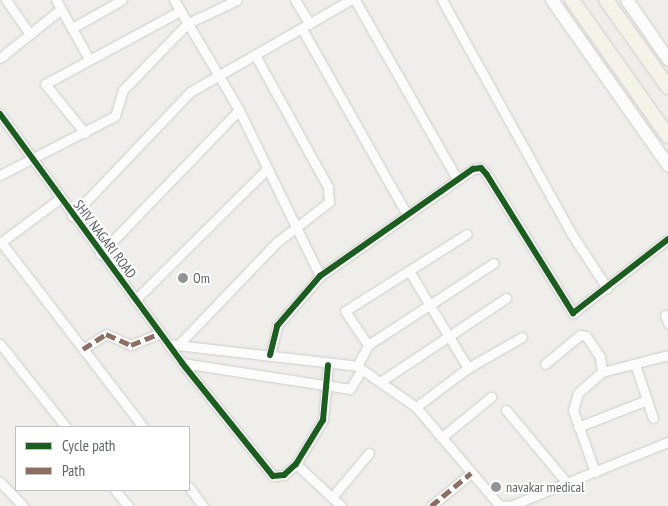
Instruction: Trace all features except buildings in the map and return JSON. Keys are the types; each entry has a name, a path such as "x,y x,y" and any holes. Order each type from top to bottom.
{"main road":[{"path":"572,0 668,136"},
{"path":"606,0 668,87"}],"street":[{"path":"6,0 30,34"},
{"path":"56,0 89,59"},
{"path":"72,28 111,3 122,0"},
{"path":"175,0 239,110 294,228 320,276"},
{"path":"0,175 115,116 123,90 188,23 237,0"},
{"path":"295,0 310,24"},
{"path":"72,216 174,106 220,75 350,0"},
{"path":"355,0 457,179"},
{"path":"442,0 571,232 607,288"},
{"path":"552,0 668,165"},
{"path":"626,0 668,59"},
{"path":"0,58 61,9"},
{"path":"85,133 45,84 180,11"},
{"path":"302,29 406,213"},
{"path":"178,345 294,228 324,208 330,196 255,55"},
{"path":"100,254 239,110"},
{"name":"SHIV NAGARI ROAD","path":"0,114 100,254 267,472 279,477 296,464"},
{"path":"270,355 277,326 320,276 406,213 473,169 481,168 487,175 569,311 578,313 668,239"},
{"path":"135,300 266,170"},
{"path":"59,199 1,243 142,426"},
{"path":"368,345 344,311 467,234"},
{"path":"182,363 353,389 368,345 494,263"},
{"path":"409,271 468,368"},
{"path":"382,380 506,298"},
{"path":"83,349 106,334 131,345 161,334"},
{"path":"544,364 580,335 586,336 600,357 602,372"},
{"path":"416,408 468,368 522,337"},
{"path":"0,344 65,426"},
{"path":"168,344 270,355 328,365 360,367 382,380 416,408 470,474 499,505 527,503 567,483 668,442"},
{"path":"594,472 578,427 574,400 602,372 668,355"},
{"path":"635,364 653,418"},
{"path":"328,365 323,420 296,464 333,496 341,506"},
{"path":"441,438 491,397"},
{"path":"578,427 647,400"},
{"path":"506,410 567,483"},
{"path":"333,496 369,453"},
{"path":"431,506 470,474"},
{"path":"0,482 23,506"},
{"path":"190,488 204,506"},
{"path":"116,491 128,506"}],"marked path":[{"path":"83,349 106,334 131,345 161,333"},
{"path":"431,506 471,473"}],"cycle path":[{"path":"0,114 182,363 273,476 284,475 296,464 323,420 328,365"},
{"path":"270,355 277,326 320,276 473,169 481,168 487,175 573,313 668,239"}],"place":[{"name":"Om","path":"183,278"},
{"name":"navakar medical","path":"496,487"}]}
